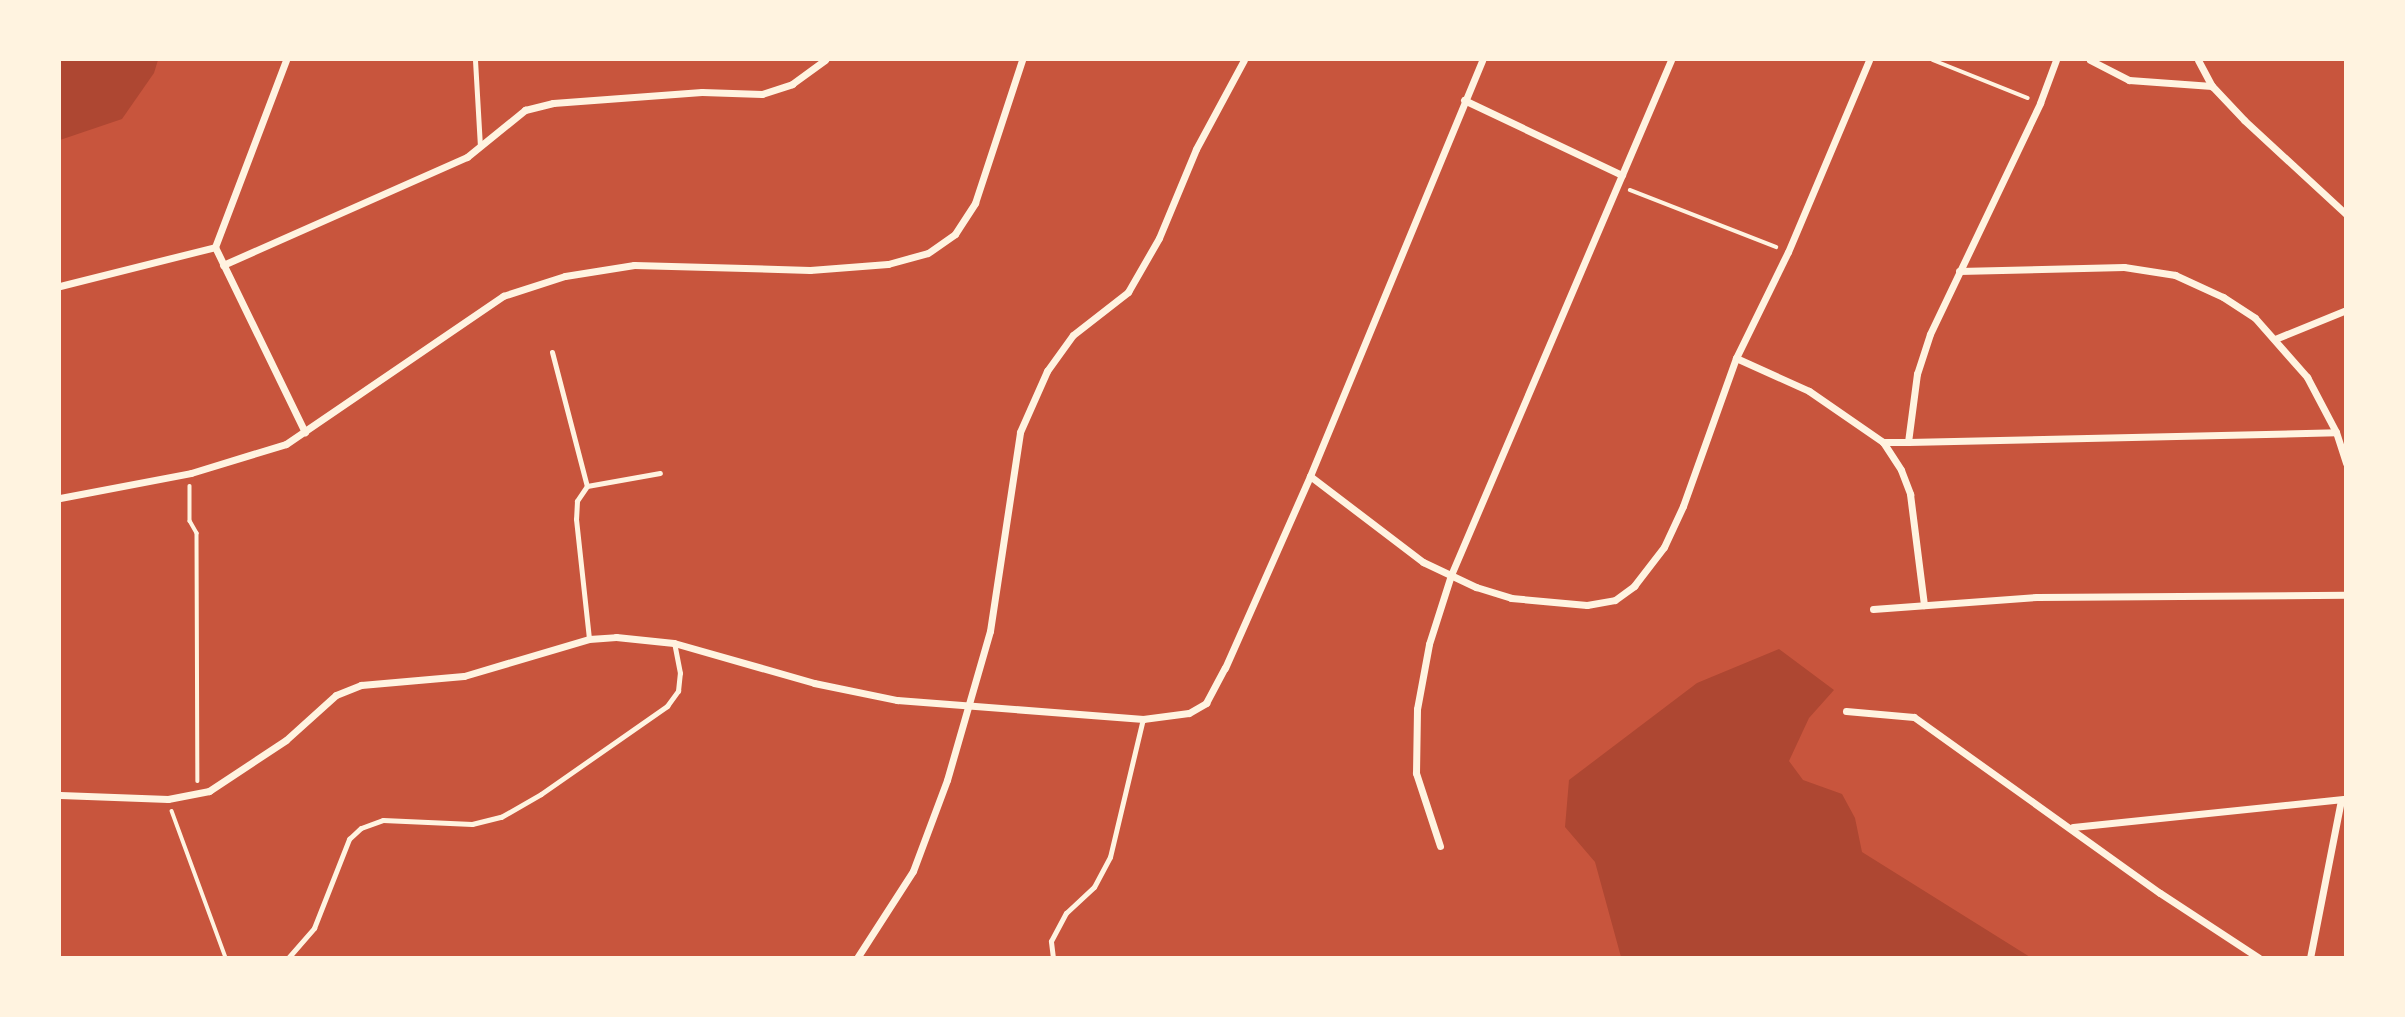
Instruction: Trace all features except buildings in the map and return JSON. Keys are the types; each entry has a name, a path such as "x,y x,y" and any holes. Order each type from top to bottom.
{"street":[{"path":"286,60 215,247 305,432"},
{"path":"223,265 430,176 480,146 525,110 553,103 702,92 762,94 792,84 825,60"},
{"path":"60,498 191,473 286,444 503,296 565,276 634,265 810,270 888,264 929,253 955,234 975,203 1022,60"},
{"path":"857,957 913,871 929,837 990,631 1020,432 1047,371 1073,335 1128,292 1159,238 1196,149 1244,60"},
{"path":"60,795 168,799 198,793 243,770 286,740 335,695 361,685 464,676 589,639 674,643 814,683 969,708 1143,719 1189,713 1206,703 1310,476 1482,60"},
{"path":"1440,846 1416,773 1417,709 1429,644 1451,575 1671,60"},
{"path":"1310,476 1423,562 1451,575 1511,598 1587,605 1615,600 1648,569 1683,506 1736,358 1788,252 1869,60"},
{"path":"1908,442 1917,374 1959,271 2040,103 2056,60"},
{"path":"2090,60 2129,79 2212,86"},
{"path":"2198,60 2212,86 2346,214"},
{"path":"1464,100 1622,175"},
{"path":"60,286 215,247"},
{"path":"1959,271 2124,267 2175,275 2223,297 2255,318 2307,377 2336,432 2346,463"},
{"path":"2275,339 2346,310"},
{"path":"1736,358 1809,391 1883,442 1902,470 1910,495 1924,605"},
{"path":"1883,442 2336,432"},
{"path":"1873,609 2038,597 2346,595"},
{"path":"1846,711 1914,717 2072,827 2160,893 2259,957"},
{"path":"2072,827 2343,799 2310,957"}],"lane":[{"path":"475,60 480,146"},
{"path":"552,352 587,486"},
{"path":"589,639 576,501 587,486 660,473"},
{"path":"288,957 314,928 349,839 361,828 383,820 472,824 501,817 541,794 667,706 678,691 680,673 674,643"},
{"path":"1053,957 1051,942 1066,912 1094,887 1110,857 1126,806 1143,719"}],"path":[{"path":"1933,60 2040,103"},
{"path":"1618,185 1788,252"},
{"path":"191,473 190,521 197,533 198,793"},
{"path":"168,799 226,957"}],"shaded area":[{"path":"60,60 158,60 154,73 122,119 60,140"},
{"path":"1779,649 1834,690 1809,718 1789,761 1803,780 1842,794 1855,818 1862,852 2030,957 1621,957 1595,862 1565,827 1569,780 1697,683"}]}
